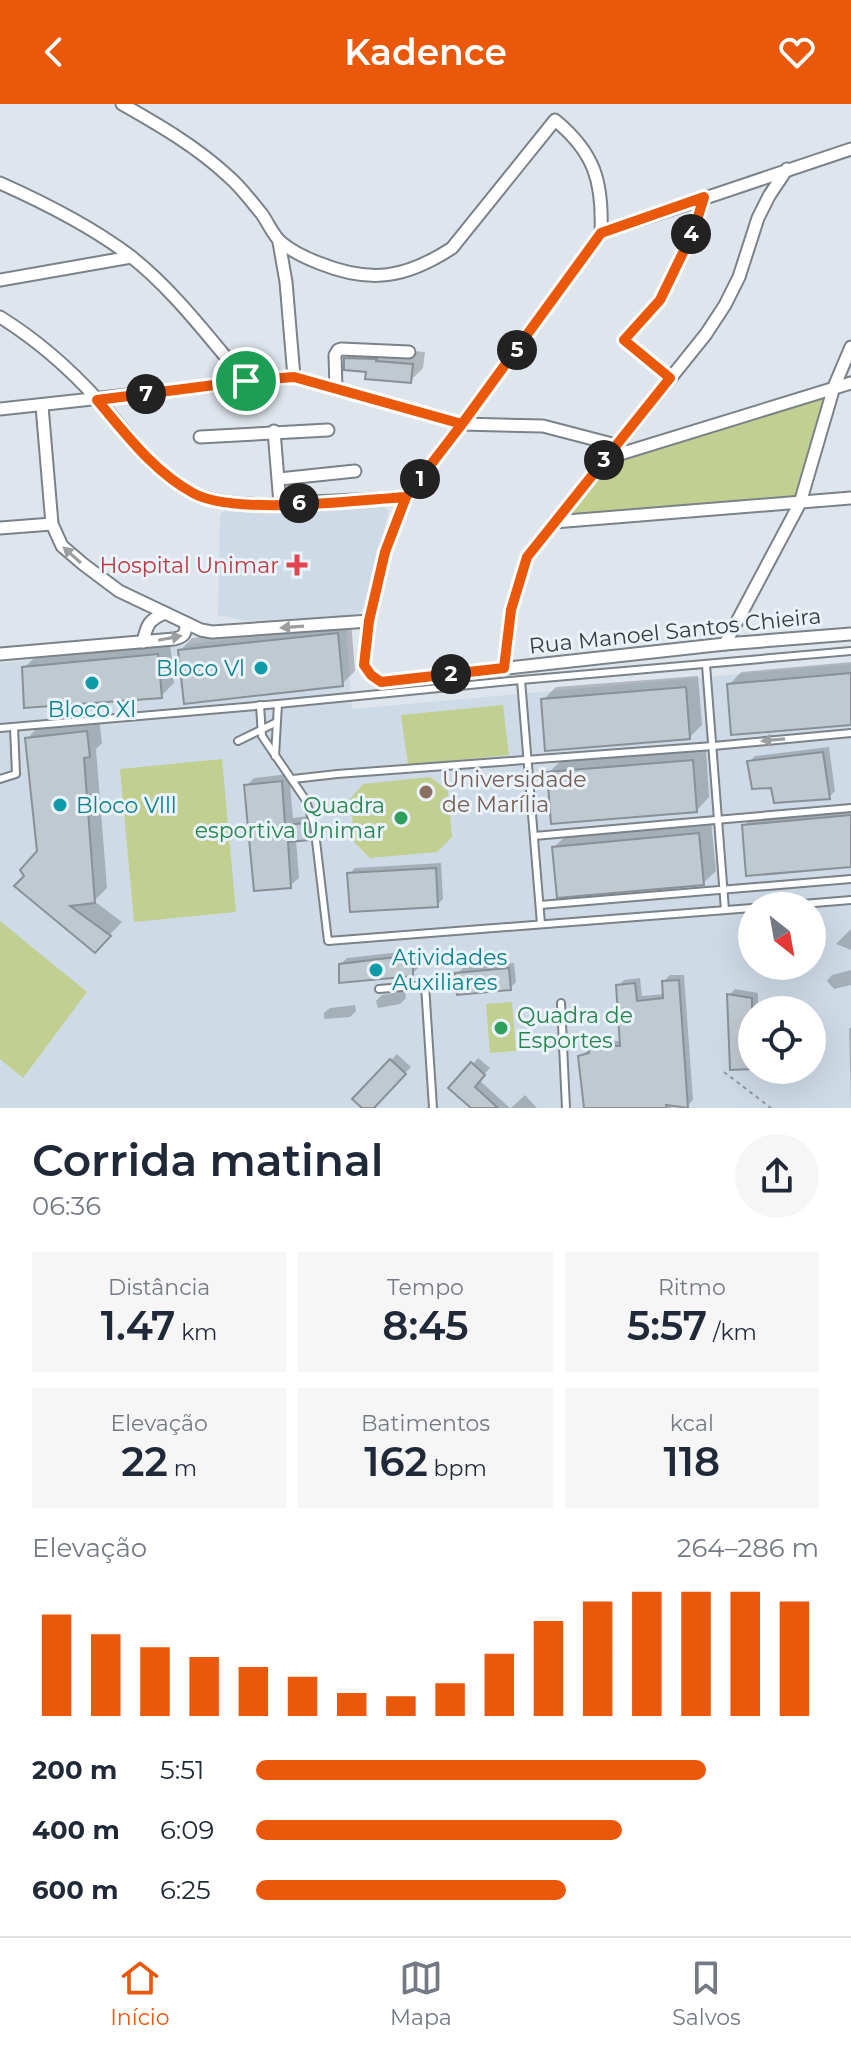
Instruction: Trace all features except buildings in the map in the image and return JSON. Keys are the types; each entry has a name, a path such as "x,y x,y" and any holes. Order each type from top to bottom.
{"street":[{"path":"122,104 170,131 229,177 260,212 279,242 286,282 294,377"},
{"path":"42,406 52,524 62,546 119,591 201,630 212,632 369,621 385,552 406,497 601,233 602,206 594,167 572,134 555,120 452,248 432,261 389,275 369,277 339,271 302,256 279,242"},
{"path":"601,233 851,149"},
{"path":"504,668 511,610 527,557 706,334 739,277 758,218 787,169"},
{"path":"0,183 79,222 131,257 175,298 246,381"},
{"path":"670,378 624,340 660,300 694,230 704,197"},
{"path":"0,280 131,257"},
{"path":"0,317 53,355 97,400 146,459 195,495 249,504 406,497"},
{"path":"725,644 800,503 834,387 851,347"},
{"path":"336,388 335,355 338,350 409,352"},
{"path":"0,409 294,377 462,424 543,426 616,445"},
{"path":"605,459 851,383"},
{"path":"200,437 328,430"},
{"path":"274,431 280,504"},
{"path":"279,479 355,471"},
{"path":"554,522 851,498"},
{"path":"0,528 52,524"},
{"path":"143,642 151,620 165,613"},
{"name":"Rua Manoel Santos Chieira","path":"369,621 364,665 381,682 725,644 851,634"},
{"path":"0,654 182,637 186,632 186,623"}],"lane":[{"path":"0,728 851,651"},
{"path":"706,665 725,910"},
{"path":"521,680 541,924"},
{"path":"275,756 278,704"},
{"path":"260,705 262,736 305,799 314,824 328,941 738,909"},
{"path":"238,741 275,723"},
{"path":"0,779 16,774 14,727"},
{"path":"293,779 851,733"},
{"path":"534,836 851,808"},
{"path":"540,905 851,879"},
{"path":"826,902 851,900"},
{"path":"379,989 425,985 433,1108"},
{"path":"561,1003 566,1108"}],"path":[{"path":"724,1072 771,1108"}],"shaded area":[{"name":"Hospital Unimar","path":"383,506 389,510 364,610 353,616 247,621 218,615 220,515 227,508 266,511"},
{"name":"Universidade de Marília","path":"346,628 352,709 851,664 851,1108 0,1108 0,663"}],"green space":[{"path":"834,387 800,503 554,522 605,459"},
{"path":"503,705 509,755 408,765 401,715"},
{"path":"222,759 236,912 134,922 120,769"},
{"name":"Quadra esportiva Unimar","path":"430,777 448,791 452,837 437,852 370,858 355,843 350,799 363,784"},
{"path":"0,921 87,992 23,1078 0,1059"},
{"name":"Quadra de Esportes","path":"512,1002 516,1051 490,1053 486,1004"}],"place":[{"name":"Hospital Unimar","path":"297,565"},
{"name":"Bloco Vl","path":"261,668"},
{"name":"Bloco Xl","path":"92,683"},
{"name":"Universidade de Marília","path":"426,792"},
{"name":"Bloco Vlll","path":"60,805"},
{"name":"Quadra esportiva Unimar","path":"401,818"},
{"name":"Atividades Auxiliares","path":"376,970"},
{"name":"Quadra de Esportes","path":"501,1028"}],"route":[{"path":"246,381 97,400 146,459 195,495 249,504 406,497 462,424 601,233 704,197 694,230 660,300 624,340 670,378 527,557 511,610 504,668 381,682 364,665 369,621 385,552 406,497 462,424 294,377 246,381"}]}
